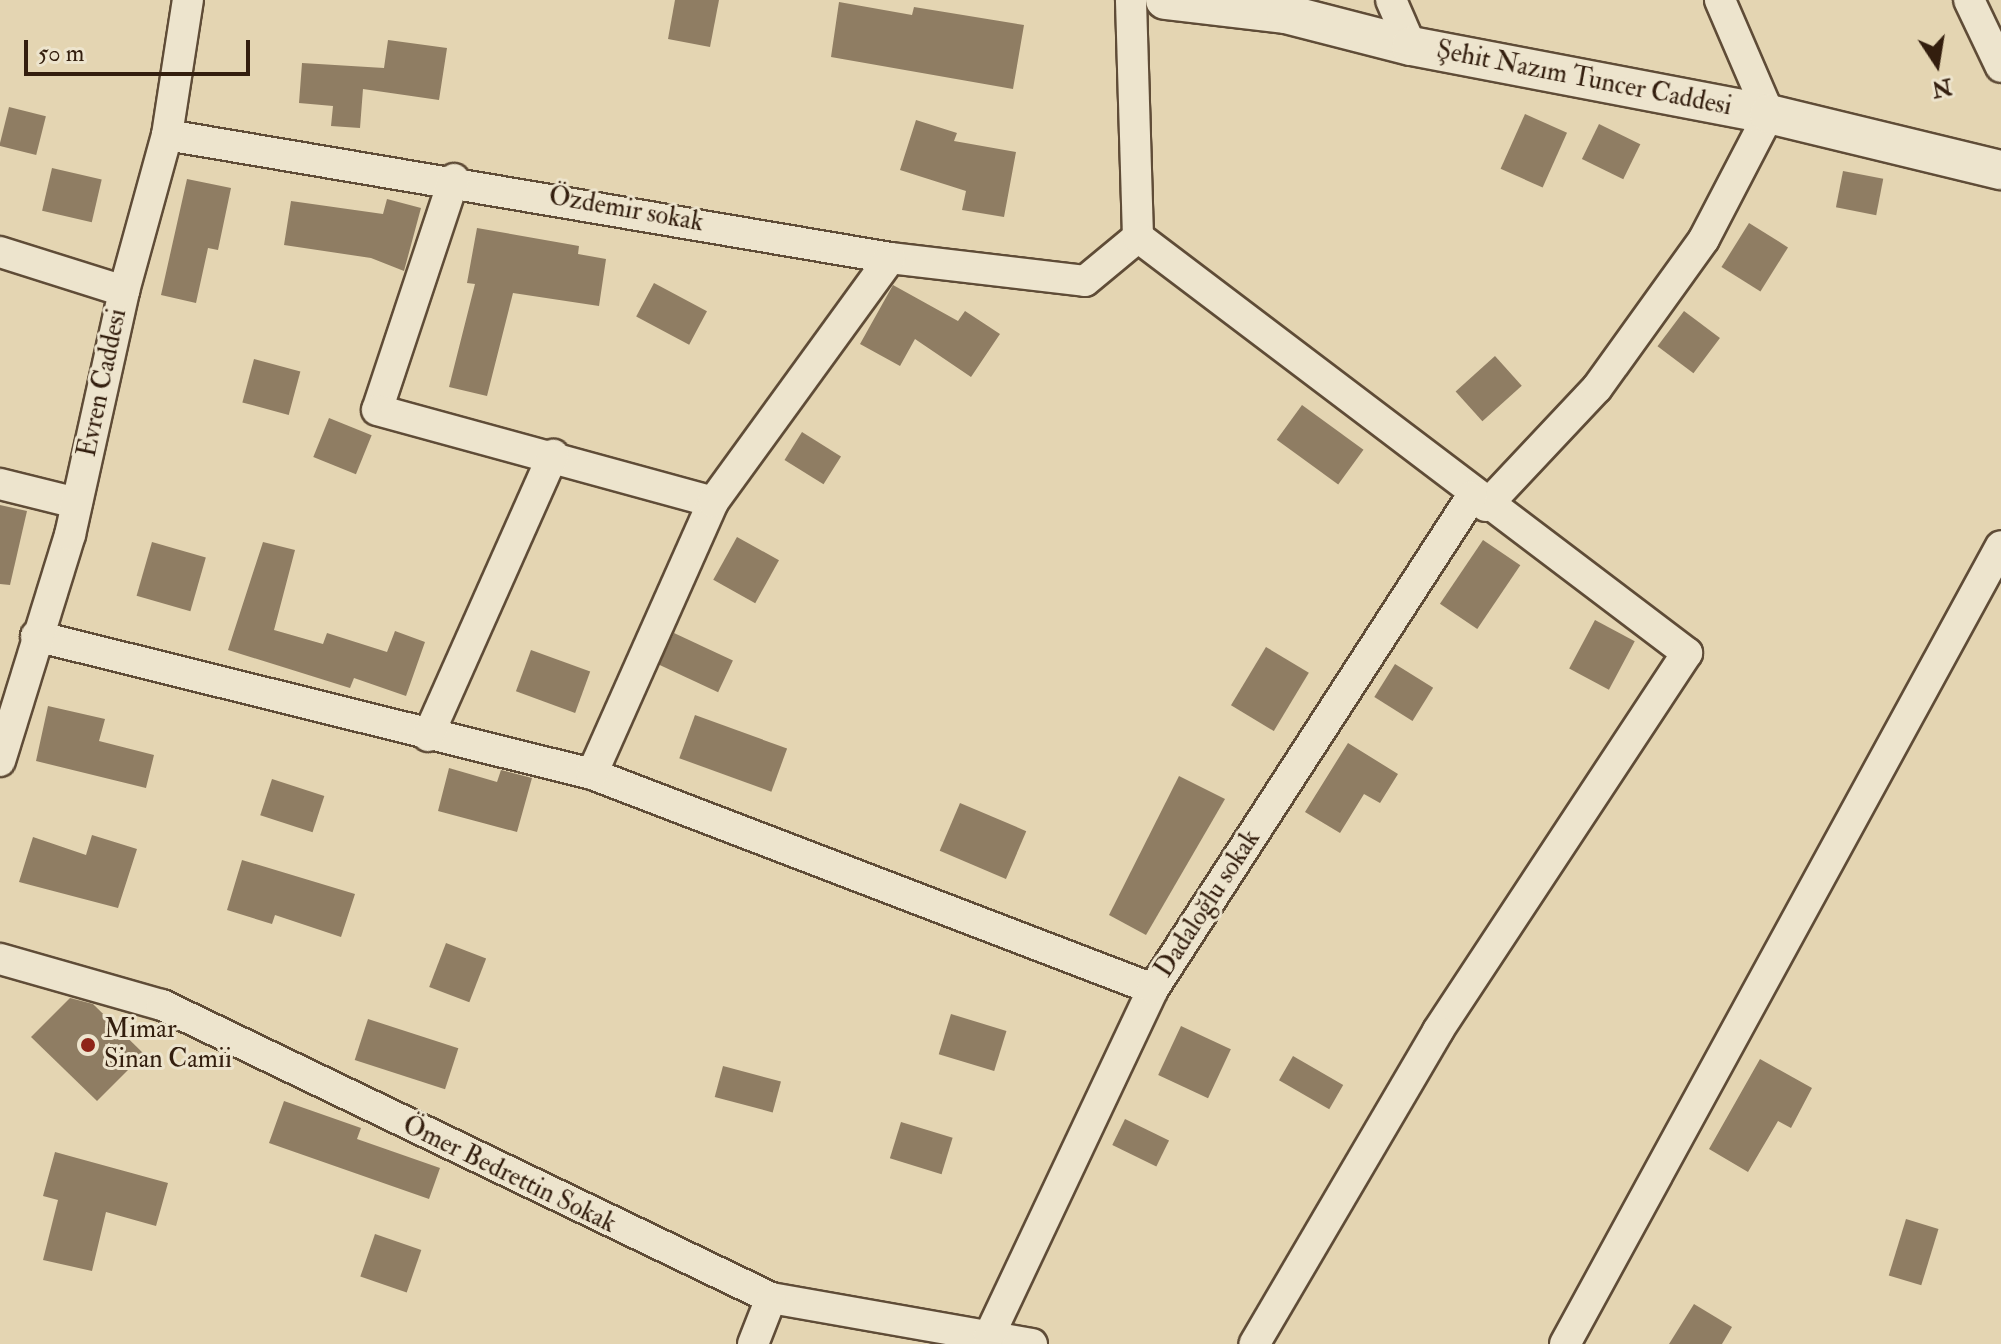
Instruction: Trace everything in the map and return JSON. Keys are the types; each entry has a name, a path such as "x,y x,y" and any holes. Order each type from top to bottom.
{"street":[{"name":"Evren Caddesi","path":"0,761 77,503 124,291 167,135 188,0"},
{"path":"1131,0 1138,237 1479,501 1687,653 1438,1031 1254,1344"},
{"name":"Şehit Nazım Tuncer Caddesi","path":"1165,0 1286,14 1411,46 1769,114 2001,170"},
{"path":"1391,0 1411,46"},
{"path":"1720,0 1769,114"},
{"path":"1969,0 2001,67"},
{"name":"Dadaloğlu sokak","path":"989,1336 1153,989 1479,501 1624,350 1704,239 1769,114"},
{"name":"Özdemir sokak","path":"167,135 454,179 890,258 1085,281 1138,237"},
{"path":"454,179 377,410 553,455 713,502"},
{"path":"0,252 124,291"},
{"path":"592,774 713,502 890,258"},
{"path":"428,736 553,455"},
{"path":"0,484 77,503"},
{"path":"1565,1344 2001,546"},
{"path":"36,636 428,736 592,774 1153,989"},
{"name":"Ömer Bedrettin Sokak","path":"0,959 162,1005 771,1298 1032,1344"},
{"path":"753,1344 771,1298"}],"building":[{"path":"675,0 719,0 710,47 668,39"},
{"path":"839,2 912,15 914,7 1024,25 1013,89 831,57"},
{"path":"388,40 447,48 439,100 363,89 360,128 331,126 333,106 299,103 302,63 384,68"},
{"path":"9,107 46,116 36,155 0,146"},
{"path":"1525,114 1567,133 1543,188 1501,169"},
{"path":"916,120 957,133 954,141 1016,152 1004,217 962,210 966,191 900,170"},
{"path":"1599,124 1640,144 1623,179 1582,159"},
{"path":"52,168 102,179 92,222 42,211"},
{"path":"1843,171 1883,179 1876,215 1836,207"},
{"path":"187,179 231,188 218,250 208,248 196,303 161,295"},
{"path":"387,199 421,208 404,271 371,258 284,245 291,201 383,214"},
{"path":"1749,223 1788,247 1760,291 1721,267"},
{"path":"477,228 579,246 578,254 606,259 599,306 513,293 487,396 449,387 475,284 467,283"},
{"path":"654,283 707,311 689,345 636,317"},
{"path":"893,285 958,321 965,311 1000,334 971,377 915,339 900,366 860,344"},
{"path":"1684,311 1720,338 1693,373 1658,346"},
{"path":"1495,356 1522,386 1482,421 1456,391"},
{"path":"254,359 300,371 289,415 242,402"},
{"path":"1302,405 1363,450 1338,484 1277,440"},
{"path":"329,418 372,435 356,474 313,457"},
{"path":"802,432 841,456 824,484 785,460"},
{"path":"0,505 27,511 10,585 0,584"},
{"path":"737,537 779,560 755,603 713,580"},
{"path":"1483,540 1520,565 1477,629 1440,604"},
{"path":"152,542 206,557 190,611 137,596"},
{"path":"263,542 295,550 274,630 323,644 327,633 387,652 395,631 425,642 406,696 354,678 350,688 228,650"},
{"path":"1595,620 1635,641 1609,690 1569,669"},
{"path":"674,633 733,660 718,692 659,665"},
{"path":"1266,647 1309,673 1274,731 1231,705"},
{"path":"531,650 590,672 575,713 516,691"},
{"path":"1395,664 1433,688 1412,721 1374,697"},
{"path":"48,706 105,719 99,741 154,755 146,788 36,761"},
{"path":"695,715 787,749 771,792 679,758"},
{"path":"1348,743 1398,774 1380,803 1364,794 1340,833 1305,812"},
{"path":"449,768 497,782 501,770 532,778 517,832 438,811"},
{"path":"1179,776 1225,799 1146,935 1109,915"},
{"path":"272,779 324,796 313,832 260,815"},
{"path":"960,803 1026,831 1006,879 940,851"},
{"path":"92,835 137,849 118,908 19,882 33,837 86,855"},
{"path":"242,860 355,894 341,937 275,915 272,924 227,910"},
{"path":"446,943 486,958 469,1002 429,987"},
{"name":"Mimar Sinan Camii","path":"70,998 93,1004 144,1054 97,1101 31,1037"},
{"path":"951,1014 1006,1031 994,1071 939,1054"},
{"path":"368,1019 458,1048 445,1089 355,1060"},
{"path":"1181,1026 1231,1049 1208,1098 1158,1075"},
{"path":"1293,1056 1343,1085 1329,1109 1279,1080"},
{"path":"1760,1059 1812,1088 1791,1128 1778,1121 1748,1172 1709,1149"},
{"path":"723,1066 781,1082 773,1112 715,1097"},
{"path":"284,1101 361,1128 357,1139 440,1168 429,1199 269,1143"},
{"path":"1125,1119 1169,1140 1156,1167 1112,1145"},
{"path":"901,1122 953,1138 942,1174 890,1158"},
{"path":"55,1152 168,1183 156,1226 106,1212 92,1271 43,1260 58,1200 43,1196"},
{"path":"1906,1219 1939,1229 1921,1285 1889,1275"},
{"path":"375,1234 421,1250 407,1293 360,1277"},
{"path":"1694,1304 1732,1327 1722,1344 1669,1344"}],"place":[{"name":"Mimar Sinan Camii","path":"88,1045"}]}
